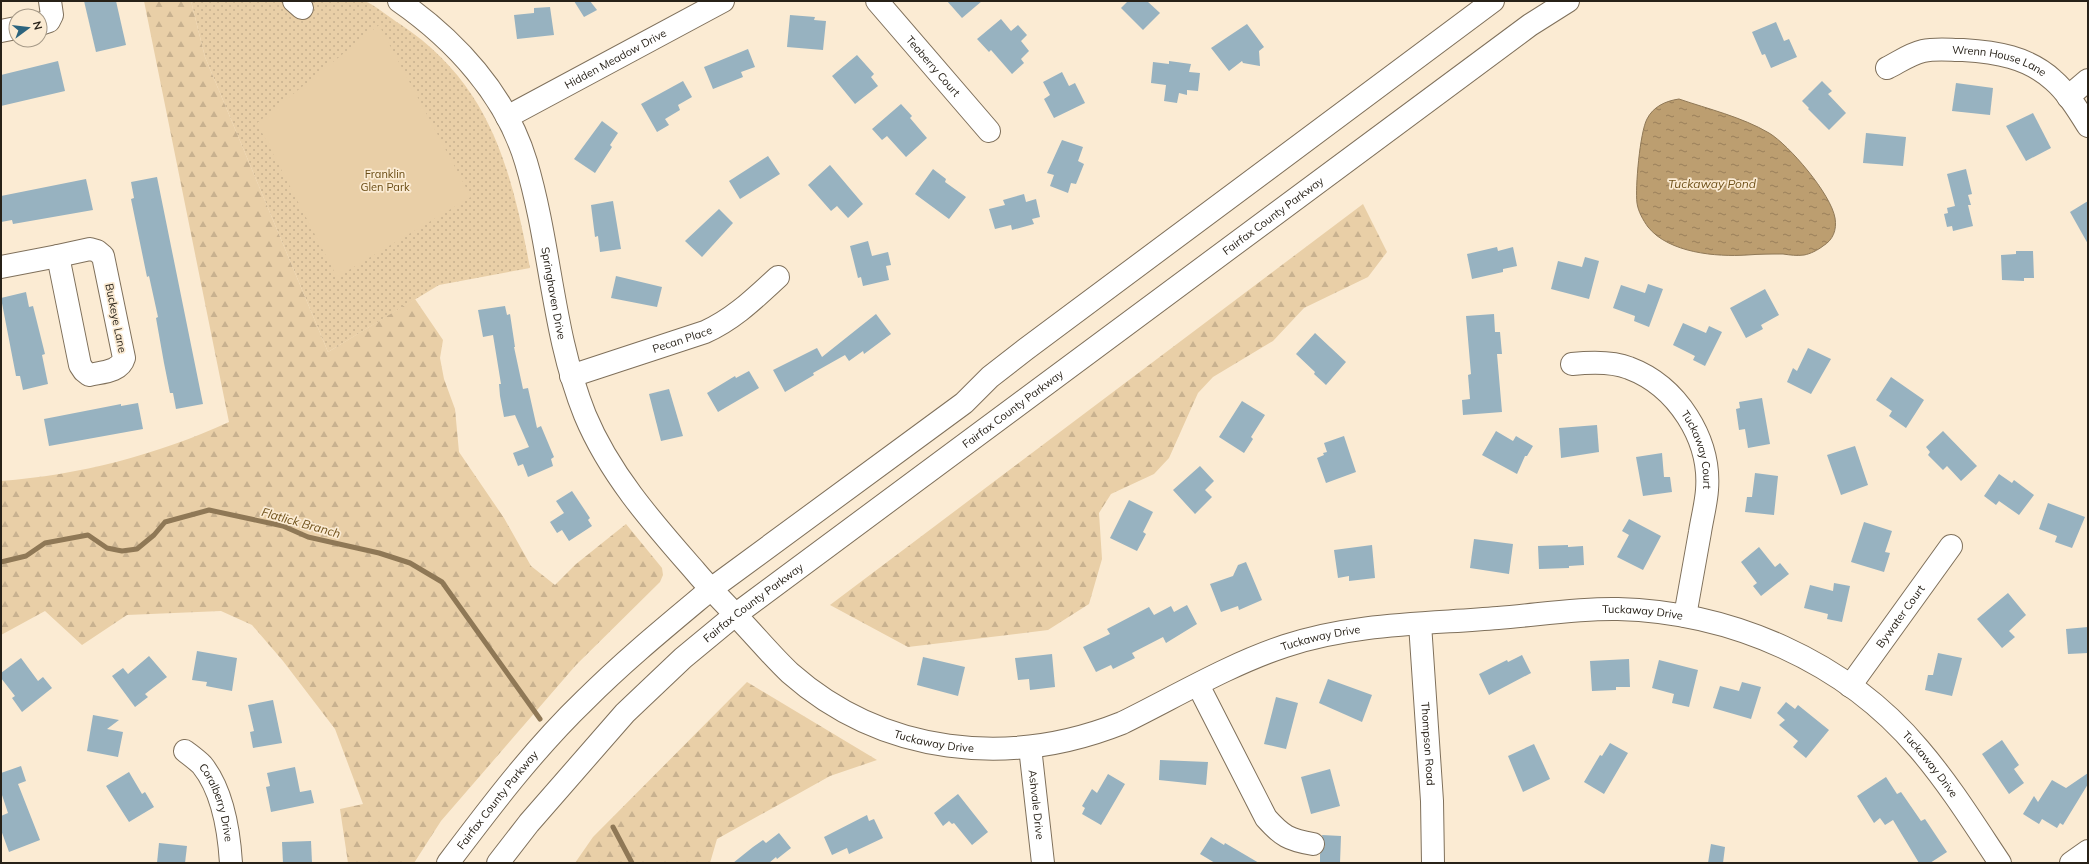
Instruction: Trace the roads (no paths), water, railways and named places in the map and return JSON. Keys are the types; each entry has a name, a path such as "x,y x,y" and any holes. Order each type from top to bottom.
{"main road":[{"path":"48,21 52,15 50,1"},
{"name":"Springhaven Drive","path":"399,1 438,30 456,48 473,67 506,116 525,160 536,204 553,301 571,376 594,434 632,497 711,589"},
{"name":"Hidden Meadow Drive","path":"506,116 723,1"},
{"name":"Teaberry Court","path":"877,1 989,131"},
{"name":"Fairfax County Parkway","path":"448,863 518,773 584,701 642,647 711,589 964,403 990,377 1026,349 1492,1"},
{"name":"Fairfax County Parkway","path":"498,863 529,823 625,713 683,658 735,614 1517,34 1568,1"},
{"name":"Wrenn House Lane","path":"1887,68 1905,58 1923,51 1943,49 1991,52 2014,57 2037,67 2054,80 2088,126"},
{"path":"2068,97 2088,80"},
{"name":"Buckeye Lane","path":"1,267 90,249 97,250 103,256 124,358 122,364 118,368 89,375 80,365 58,256"},
{"name":"Pecan Place","path":"571,376 705,332 722,324 742,310 778,277"},
{"name":"Tuckaway Court","path":"1572,364 1607,363 1628,368 1649,377 1666,391 1684,412 1694,429 1706,467 1707,490 1685,616"},
{"name":"Bywater Court","path":"1850,686 1951,546"},
{"name":"Tuckaway Drive","path":"711,589 776,659 802,682 851,714 886,730 942,745 981,750 1030,747 1073,740 1102,731 1122,723 1254,657 1286,645 1347,631 1618,609 1685,616 1716,623 1765,639 1796,653 1850,686 1882,712 1917,746 1944,780 2000,863"},
{"name":"Thompson Road","path":"1420,624 1432,801 1434,863"},
{"path":"1198,685 1266,818 1279,833 1292,841 1313,844"},
{"name":"Ashvale Drive","path":"1030,747 1043,863"},
{"name":"Coralberry Drive","path":"185,751 201,764 212,780 220,799 232,863"},
{"path":"2071,863 2088,851"}],"water":[{"name":"Tuckaway Pond","path":"1679,99 1748,122 1769,133 1787,148 1818,184 1832,208 1835,218 1835,231 1832,238 1826,244 1809,254 1804,255 1721,255 1694,252 1680,248 1657,236 1646,224 1638,206 1637,185 1640,147 1644,126 1653,111 1660,105"}],"waterway":[{"name":"Flatlick Branch","path":"1,562 26,556 45,543 88,535 107,548 122,551 137,549 154,535 165,522 209,510 283,526 308,537 379,553 410,563 442,582 540,719"},
{"path":"613,827 632,863"}],"park label":[{"name":"Franklin Glen Park","path":"385,180"}]}
